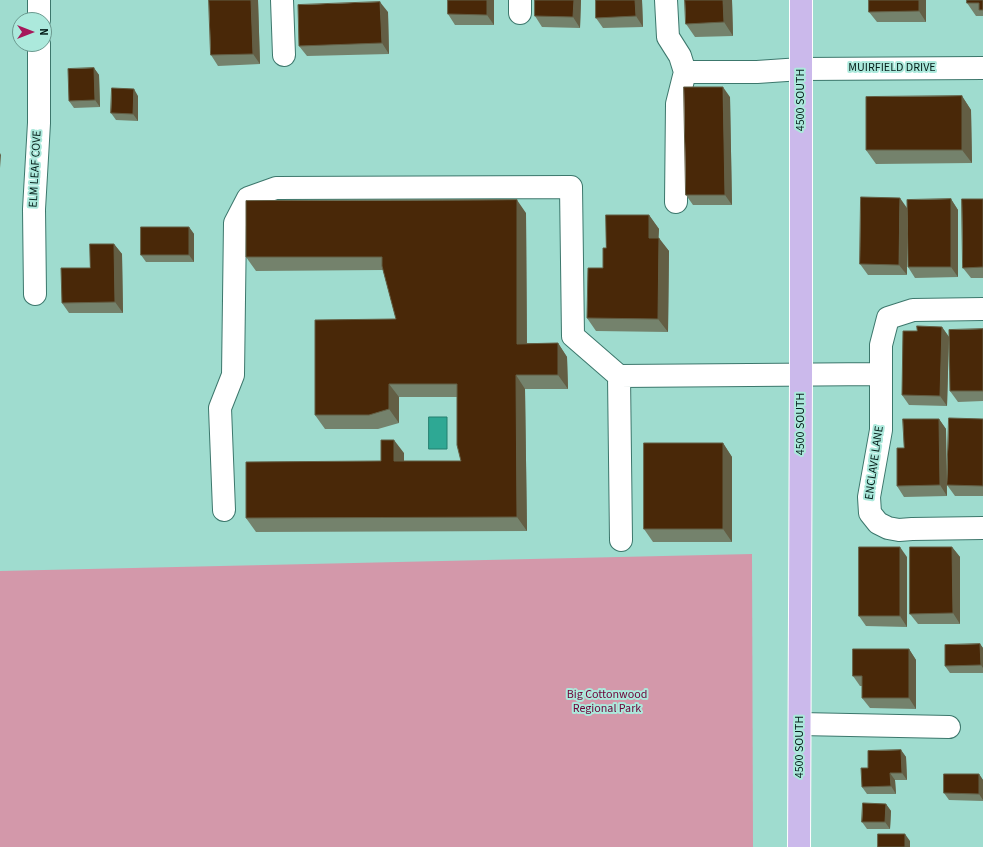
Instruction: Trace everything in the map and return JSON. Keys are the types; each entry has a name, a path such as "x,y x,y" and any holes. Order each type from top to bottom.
{"main road":[{"name":"4500 SOUTH","path":"799,847 801,0"}],"street":[{"path":"39,0 39,12"},
{"path":"282,0 284,55"},
{"path":"666,0 668,38 680,56 685,72 677,104 676,202"},
{"name":"ELM LEAF COVE","path":"35,294 34,209 39,123 39,52"},
{"name":"MUIRFIELD DRIVE","path":"685,72 757,72 801,69 983,68"},
{"path":"224,510 220,408 233,375 235,223 248,198 276,188 571,187 573,336 619,376 801,376 881,374"},
{"name":"ENCLAVE LANE","path":"983,310 913,310 888,318 881,345 881,430 869,497 870,513 878,522 888,528 899,530 983,528"},
{"path":"619,376 621,540"},
{"path":"800,724 949,727"}],"green space":[{"name":"Big Cottonwood Regional Park","path":"752,554 753,847 0,847 0,571"}],"shaded area":[{"path":"429,417 447,417 447,449 429,449"}],"building":[{"path":"209,0 251,0 253,54 211,55"},
{"path":"448,0 487,0 487,15 448,14"},
{"path":"535,0 574,0 573,17 535,16"},
{"path":"596,0 635,0 636,16 596,18"},
{"path":"685,0 723,0 724,22 686,24"},
{"path":"869,0 919,0 919,11 869,12"},
{"path":"967,0 983,0 983,10 979,10 979,3 967,3"},
{"path":"380,2 382,43 299,46 298,5"},
{"path":"94,68 95,100 69,101 68,69"},
{"path":"684,87 723,87 725,195 686,195"},
{"path":"112,88 134,89 133,114 111,113"},
{"path":"962,96 962,150 866,150 866,97"},
{"path":"861,197 900,198 899,265 860,264"},
{"path":"951,199 951,267 908,267 907,200"},
{"path":"962,199 983,199 983,267 963,268"},
{"path":"517,200 517,344 558,343 558,375 516,375 517,517 246,518 246,462 381,461 381,440 394,440 394,461 461,461 457,445 457,384 389,384 389,409 369,415 315,415 315,320 396,319 382,266 382,257 246,257 246,201"},
{"path":"606,215 649,215 649,238 659,238 658,319 587,318 588,268 603,268 603,248 606,248"},
{"path":"141,227 189,227 189,255 141,255"},
{"path":"90,244 114,244 115,302 62,303 61,268 90,268"},
{"path":"917,326 942,327 940,396 902,395 903,331 917,331"},
{"path":"983,329 983,391 950,391 949,330"},
{"path":"949,418 983,419 983,486 947,485"},
{"path":"903,419 939,419 940,485 897,486 897,448 904,448"},
{"path":"644,443 723,443 723,529 644,529"},
{"path":"859,547 900,547 900,616 859,616"},
{"path":"910,547 952,547 953,613 910,614"},
{"path":"980,644 981,665 945,666 945,645"},
{"path":"853,649 909,649 909,698 862,698 862,676 853,676"},
{"path":"901,750 902,773 890,773 891,786 862,787 861,768 868,768 868,751"},
{"path":"944,774 979,774 979,794 944,793"},
{"path":"863,803 886,804 885,822 862,822"},
{"path":"878,834 905,834 905,847 878,847"}]}
